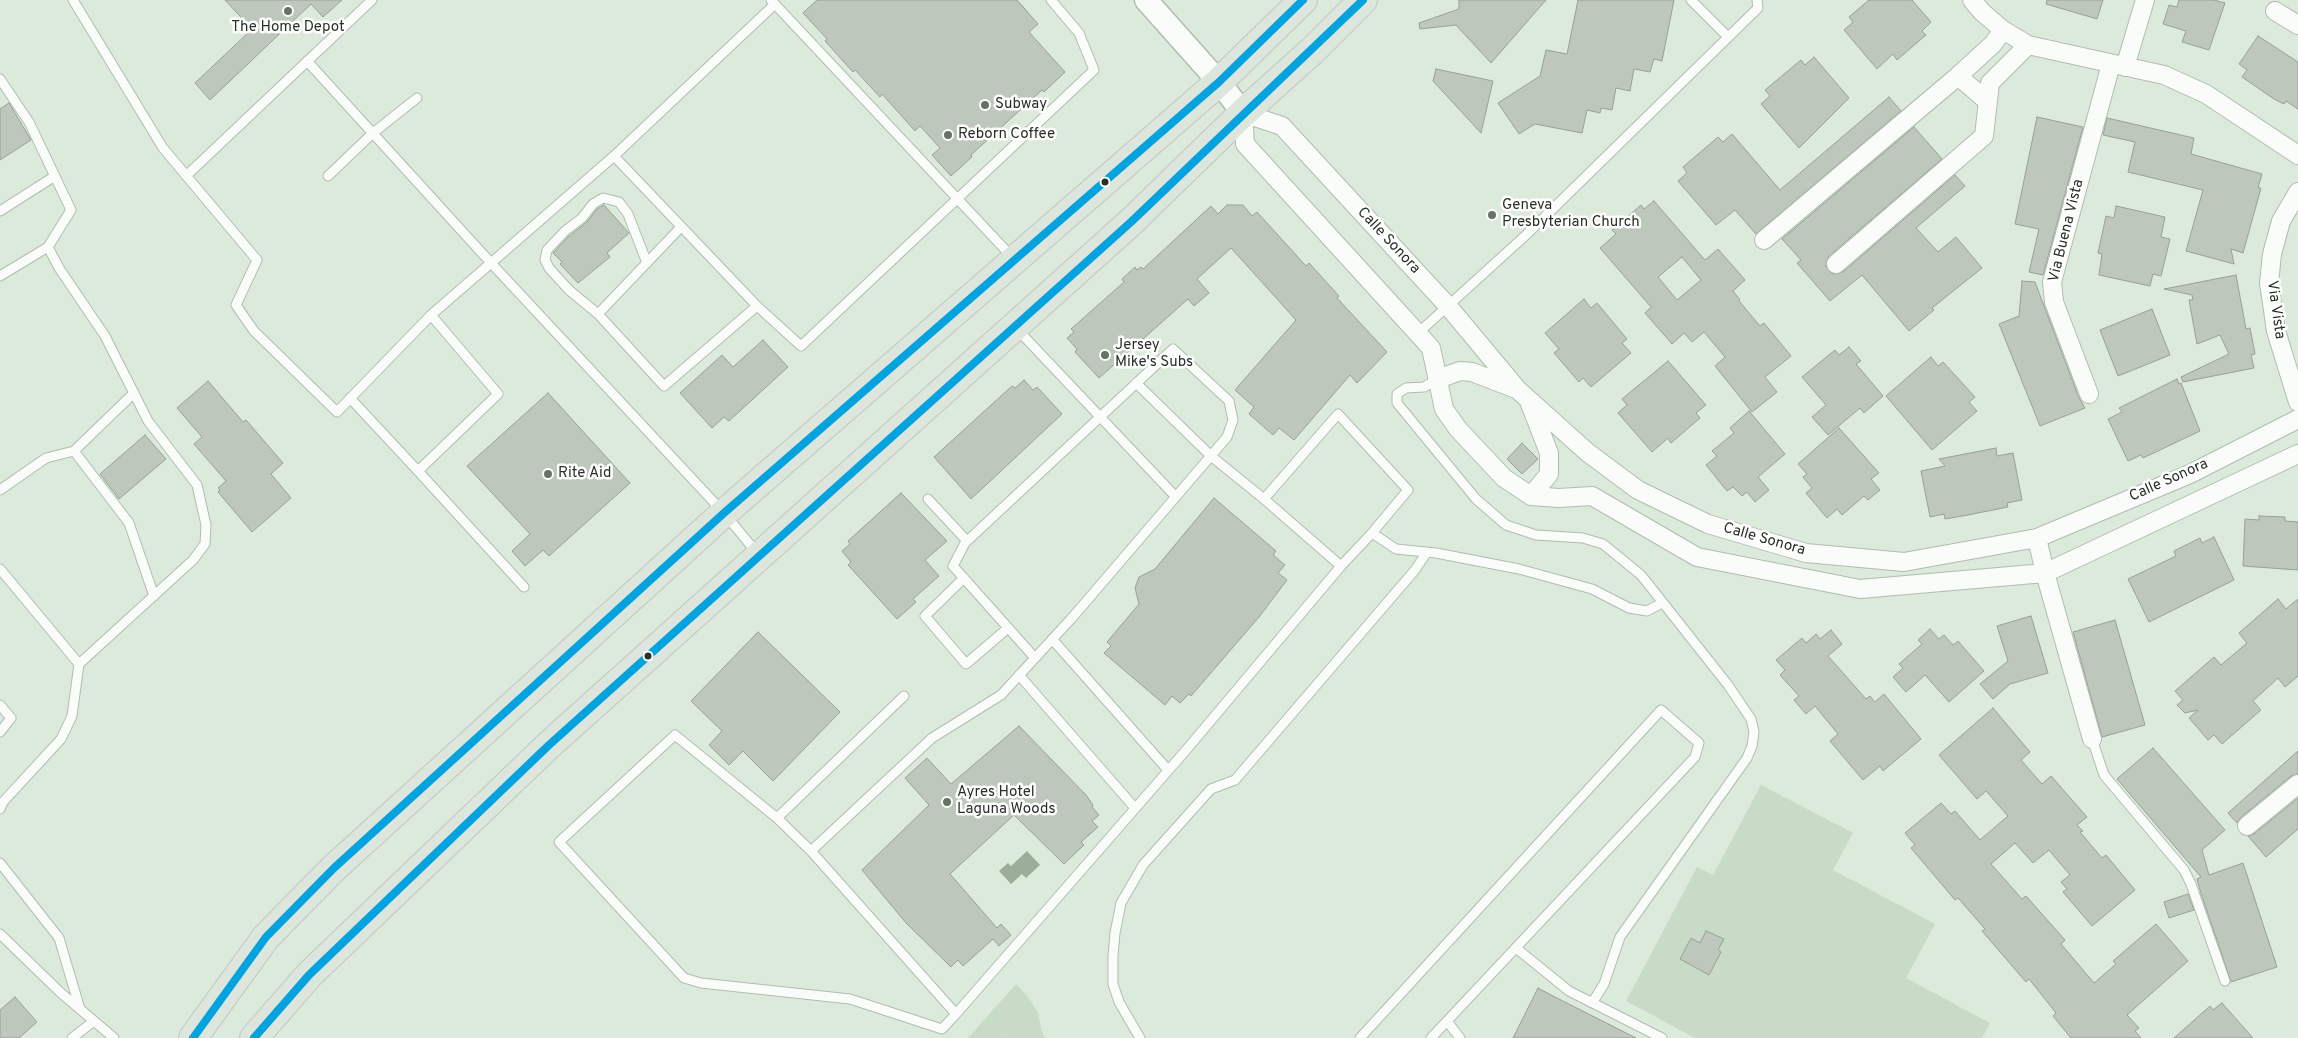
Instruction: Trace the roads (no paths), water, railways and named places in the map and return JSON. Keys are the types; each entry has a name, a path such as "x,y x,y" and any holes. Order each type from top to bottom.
{"main road":[{"path":"193,1038 266,937 334,868 724,513 1219,82 1302,0"},
{"path":"254,1038 309,975 549,745 1138,215 1243,113 1312,51 1362,0"}],"street":[{"path":"1146,0 1219,82 1243,113"},
{"path":"1972,0 1982,12 2003,30 2028,45 2164,76 2206,94 2298,155"},
{"name":"Via Buena Vista","path":"2089,394 2054,302 2052,282 2118,66 2145,0"},
{"path":"2276,11 2298,25"},
{"path":"1764,240 1958,76 1992,44 2003,30"},
{"path":"1836,264 1984,136 1990,83 2028,45"},
{"path":"1958,76 1987,101"},
{"name":"Calle Sonora","path":"2298,419 2190,474 2037,538 1904,562 1806,553 1708,524 1638,490 1587,452 1523,395 1447,305 1282,126 1243,113 1246,144 1431,348 1444,409 1458,429 1504,478 1531,496 1559,498 1592,496 1697,557 1860,589 2045,573 2298,454"},
{"name":"Via Vista","path":"2298,192 2281,221 2272,254 2269,283 2276,331 2298,402"},
{"name":"Calle Sonora","path":"1438,379 1460,371 1472,372 1523,395 1549,453 1550,474 1531,496"},
{"path":"2037,538 2045,573 2092,739"},
{"path":"2247,826 2298,784"}],"lane":[{"path":"72,0 162,148 257,260 236,305 254,331 337,412 431,315 614,156 773,2 1015,260"},
{"path":"186,176 372,0"},
{"path":"614,156 757,306 802,346 1094,70 1079,33 1051,0"},
{"path":"1691,0 1728,37"},
{"path":"1417,334 1526,235 1758,8 1757,0"},
{"path":"307,61 491,263 724,513 760,555"},
{"path":"0,79 29,122 71,210 48,247 0,276"},
{"path":"328,176 373,133 417,98"},
{"path":"0,211 55,176"},
{"path":"647,263 628,214 619,202 603,198 593,204 582,218 565,231 547,250 545,260 549,268 569,290 598,314 664,386 757,306"},
{"path":"598,314 681,227"},
{"path":"0,809 3,802 61,739 72,716 79,664 194,560 205,544 206,525 197,485 148,421 105,336 59,268 48,247"},
{"path":"418,471 498,394 431,315"},
{"path":"1014,326 1176,497"},
{"path":"811,851 932,738 1001,695 1035,658 1052,639 1227,437 1233,420 1229,401 1173,349 967,541 953,566 1035,658"},
{"path":"1438,379 1424,386 1406,388 1397,394 1397,403 1476,499 1506,524 1536,535 1583,538 1603,544 1641,576 1728,685 1751,719 1754,732 1752,746 1747,758 1620,937 1604,984 1592,1003"},
{"path":"1136,384 1211,456 1342,566"},
{"path":"0,490 46,458 74,451 134,393"},
{"path":"350,398 524,587"},
{"path":"956,1014 811,851 777,818 675,735 559,842 684,978 701,983 850,999 942,1029 956,1014 1168,770 1408,490 1338,414 1264,499"},
{"path":"74,451 129,523 154,596"},
{"path":"928,499 967,541"},
{"path":"1372,533 1396,549 1427,552 1519,569 1592,589 1629,608 1647,611 1662,603"},
{"path":"1140,1038 1128,1020 1113,984 1113,956 1121,903 1143,865 1211,789 1235,780 1414,570 1427,552"},
{"path":"0,569 79,664"},
{"path":"964,578 925,616 966,664 1008,628"},
{"path":"1052,639 1168,770"},
{"path":"1019,675 1135,808"},
{"path":"777,818 904,696"},
{"path":"0,705 10,718 0,732"},
{"path":"1360,1038 1661,710 1699,743 1695,757 1431,1038"},
{"path":"2092,739 2104,775 2184,870 2191,884 2224,981"},
{"path":"0,863 59,938 80,1008"},
{"path":"0,934 114,1038"},
{"path":"1516,948 1569,991 1662,1038"},
{"path":"72,1038 94,1021"},
{"path":"1447,1021 1460,1038"}],"place":[{"name":"The Home Depot","path":"288,11"},
{"name":"Subway","path":"985,105"},
{"name":"Reborn Coffee","path":"948,135"},
{"name":"Geneva Presbyterian Church","path":"1492,215"},
{"name":"Jersey Mike's Subs","path":"1105,355"},
{"name":"Rite Aid","path":"548,474"},
{"name":"Ayres Hotel Laguna Woods","path":"947,802"}]}
